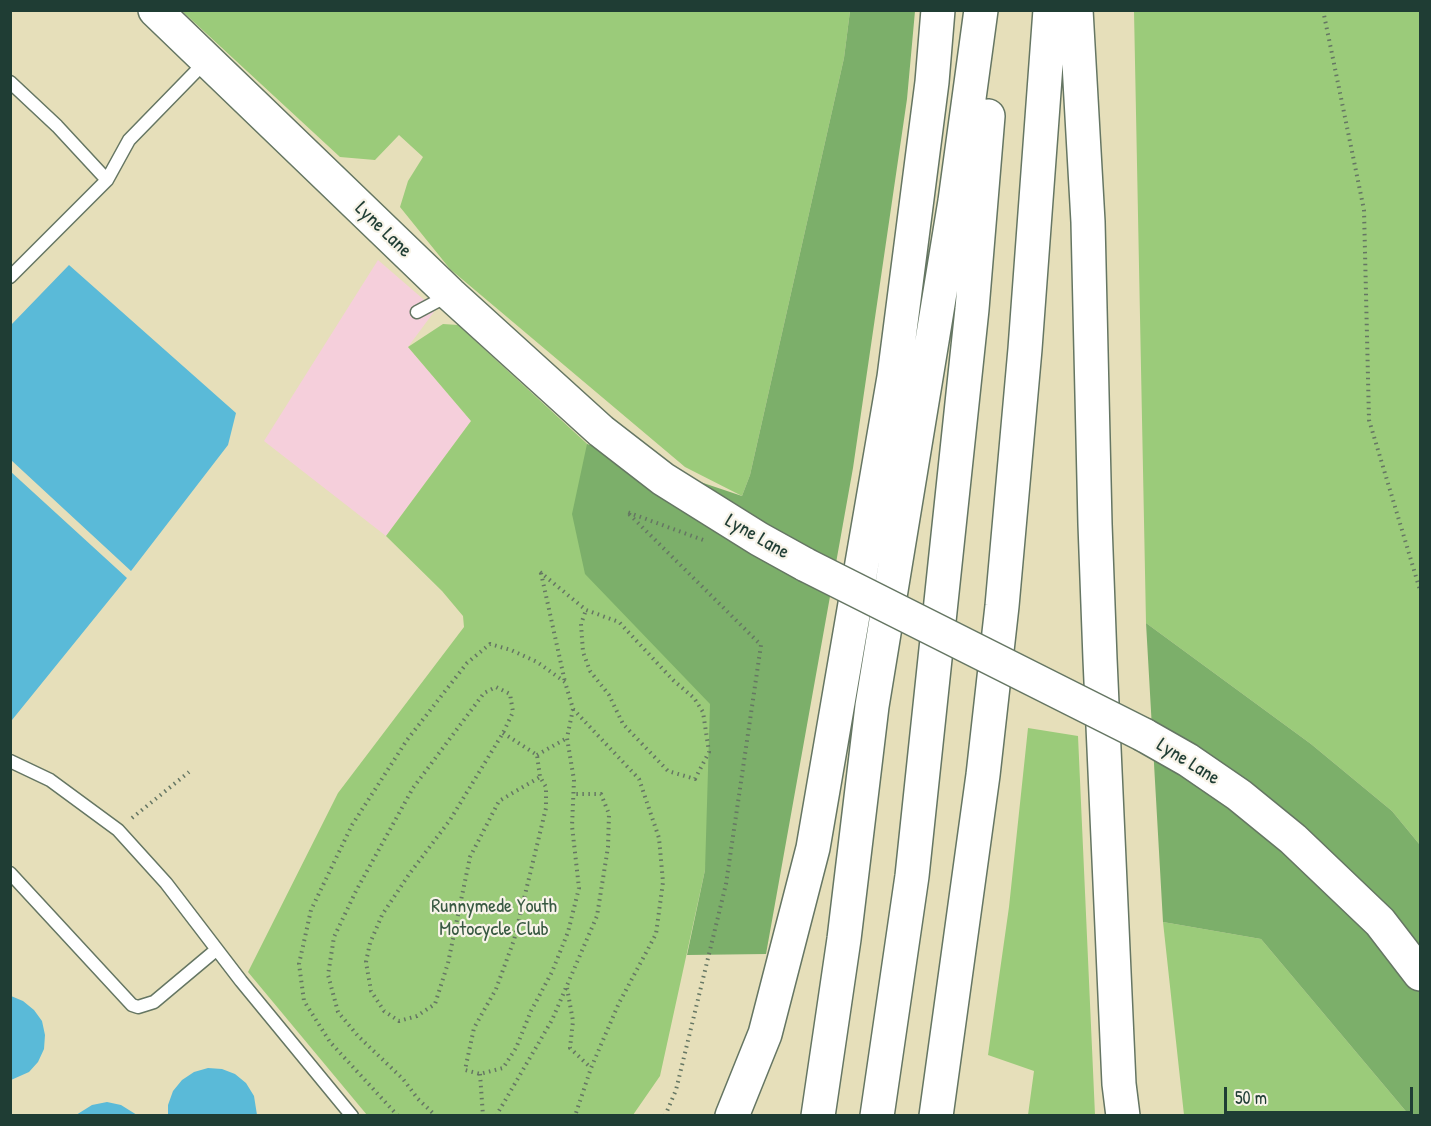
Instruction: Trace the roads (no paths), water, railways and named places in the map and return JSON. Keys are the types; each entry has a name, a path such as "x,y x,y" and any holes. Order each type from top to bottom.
{"main road":[{"name":"Lyne Lane","path":"155,10 450,294 601,431 663,479 759,539 806,565 1144,735 1188,760 1239,795 1293,839 1380,922 1420,974"},
{"path":"732,1116 765,1034 813,848 894,377 932,82 938,10"},
{"path":"818,1116 844,939 872,706 956,201 981,10"},
{"path":"877,1116 912,876 972,309 991,82 988,10"},
{"path":"936,1116 983,775 1002,606 1025,349 1050,10"},
{"path":"1076,10 1088,222 1097,580 1119,1072 1123,1116"}],"lane":[{"path":"10,277 107,180 129,140 207,60"},
{"path":"10,82 57,126 107,180"},
{"path":"417,312 450,294"},
{"path":"10,761 50,780 118,830 165,883 216,950 352,1116"},
{"path":"10,873 132,1005 138,1007 154,1002 216,950"}],"water":[{"path":"69,265 236,413 228,445 131,571 11,460 11,325"},
{"path":"10,471 127,578 12,720 10,719"},
{"path":"11,996 23,1001 34,1010 42,1021 45,1035 44,1049 38,1062 29,1072 11,1080"},
{"path":"208,1068 222,1069 235,1074 246,1083 254,1096 257,1115 168,1115 168,1105 173,1091 182,1080 194,1072"},
{"path":"107,1102 121,1105 137,1115 76,1115 92,1105"}],"park label":[{"name":"Runnymede Youth Motocycle Club","path":"494,918"}]}
